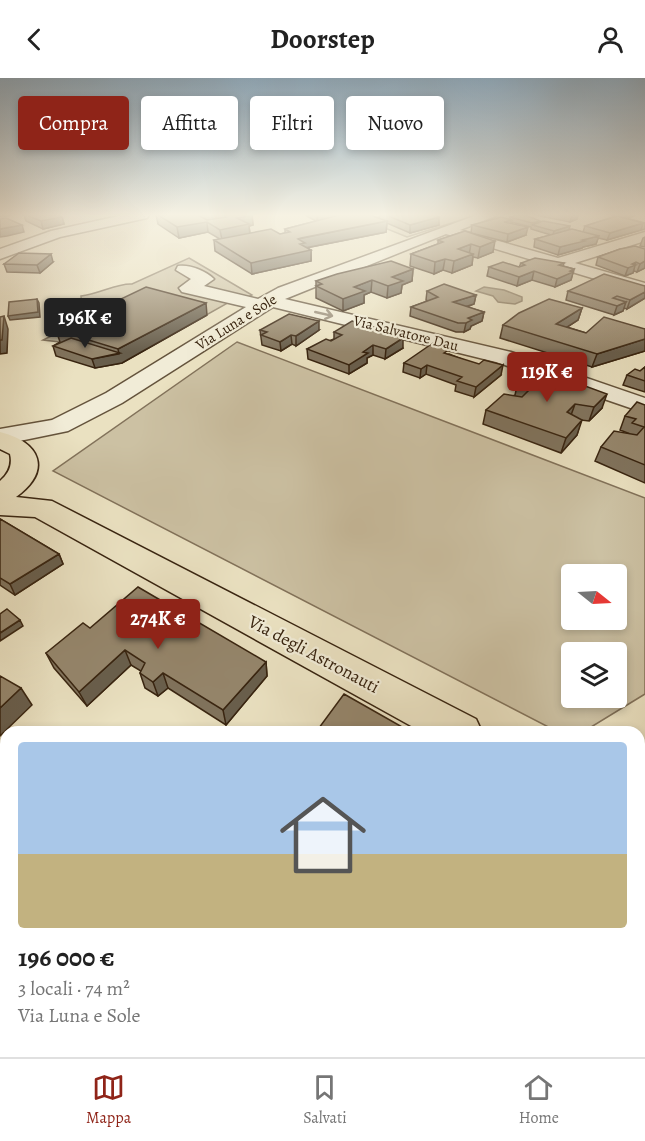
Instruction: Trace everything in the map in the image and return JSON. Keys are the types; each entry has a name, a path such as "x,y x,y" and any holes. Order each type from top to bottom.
{"main road":[{"path":"0,439 20,448 26,462 29,485 41,508"},
{"path":"0,495 18,480 26,462"},
{"name":"Via degli Astronauti","path":"0,506 41,508 450,726"}],"street":[{"name":"Via Luna e Sole","path":"0,439 59,426 114,398 264,303 368,261"},
{"path":"551,261 645,289"},
{"path":"559,263 566,261"},
{"name":"Via Salvatore Dau","path":"184,270 205,279 188,288 503,357 645,406"},
{"name":"Via Luna e Sole","path":"26,462 59,426"}],"shaded area":[{"path":"183,261 194,261 252,295 238,303 231,301 121,363 60,342 43,340 78,323 70,320 82,314 81,296 132,284"},
{"path":"484,287 504,290 522,297 522,301 515,304 498,302 493,296 476,291"},
{"path":"237,342 645,498 645,694 627,705 627,642 561,642 561,708 622,708 593,726 546,726 53,471"}],"building":[{"path":"9,261 42,261 37,265 4,264"},
{"path":"391,261 413,269 392,277 403,281 388,286 372,280 354,287 365,291 343,299 316,286 322,284 316,281 337,274"},
{"path":"527,261 551,261 564,263 559,265 574,269 570,271 573,272 557,279 534,271 519,277 489,267 503,262 519,267 525,265 521,263"},
{"path":"608,261 645,261 640,264 636,262 632,264 636,265 628,268"},
{"path":"604,274 645,286 645,292 630,300 617,296 613,298 626,302 617,306 568,291"},
{"path":"444,284 476,295 453,302 484,312 468,318 472,320 466,323 458,323 411,307 438,297 427,291"},
{"path":"146,287 206,303 118,349 56,330"},
{"path":"37,299 38,312 8,316 9,302"},
{"path":"549,299 582,308 556,324 586,333 604,317 645,329 645,339 597,354 503,325 519,313"},
{"path":"289,314 319,321 296,336 291,335 280,342 261,335 267,332 260,330"},
{"path":"4,316 2,340 0,340 0,317"},
{"path":"352,321 388,331 385,332 403,338 386,349 373,345 363,352 368,353 349,365 307,349 326,339 331,341 342,335 334,332"},
{"path":"71,338 120,353 92,359 53,346"},
{"path":"433,343 450,349 444,353 479,364 484,360 503,365 476,387 457,381 462,377 427,365 421,369 404,363"},
{"path":"645,367 645,381 627,375 635,369 640,371"},
{"path":"532,370 558,376 607,394 594,407 575,404 567,412 582,420 566,438 486,410 504,394 522,397 530,389 524,387 527,385 518,382"},
{"path":"637,402 645,405 645,465 601,447 614,431 637,435 644,427 632,423 636,419 625,416"},
{"path":"0,519 59,554 10,584 0,578"},
{"path":"138,587 266,662 223,710 163,673 153,682 140,673 145,663 125,650 79,692 46,653 83,623 90,628"},
{"path":"7,609 20,620 0,633 0,614"},
{"path":"0,676 21,688 0,708"},
{"path":"344,694 400,726 320,726"}]}
